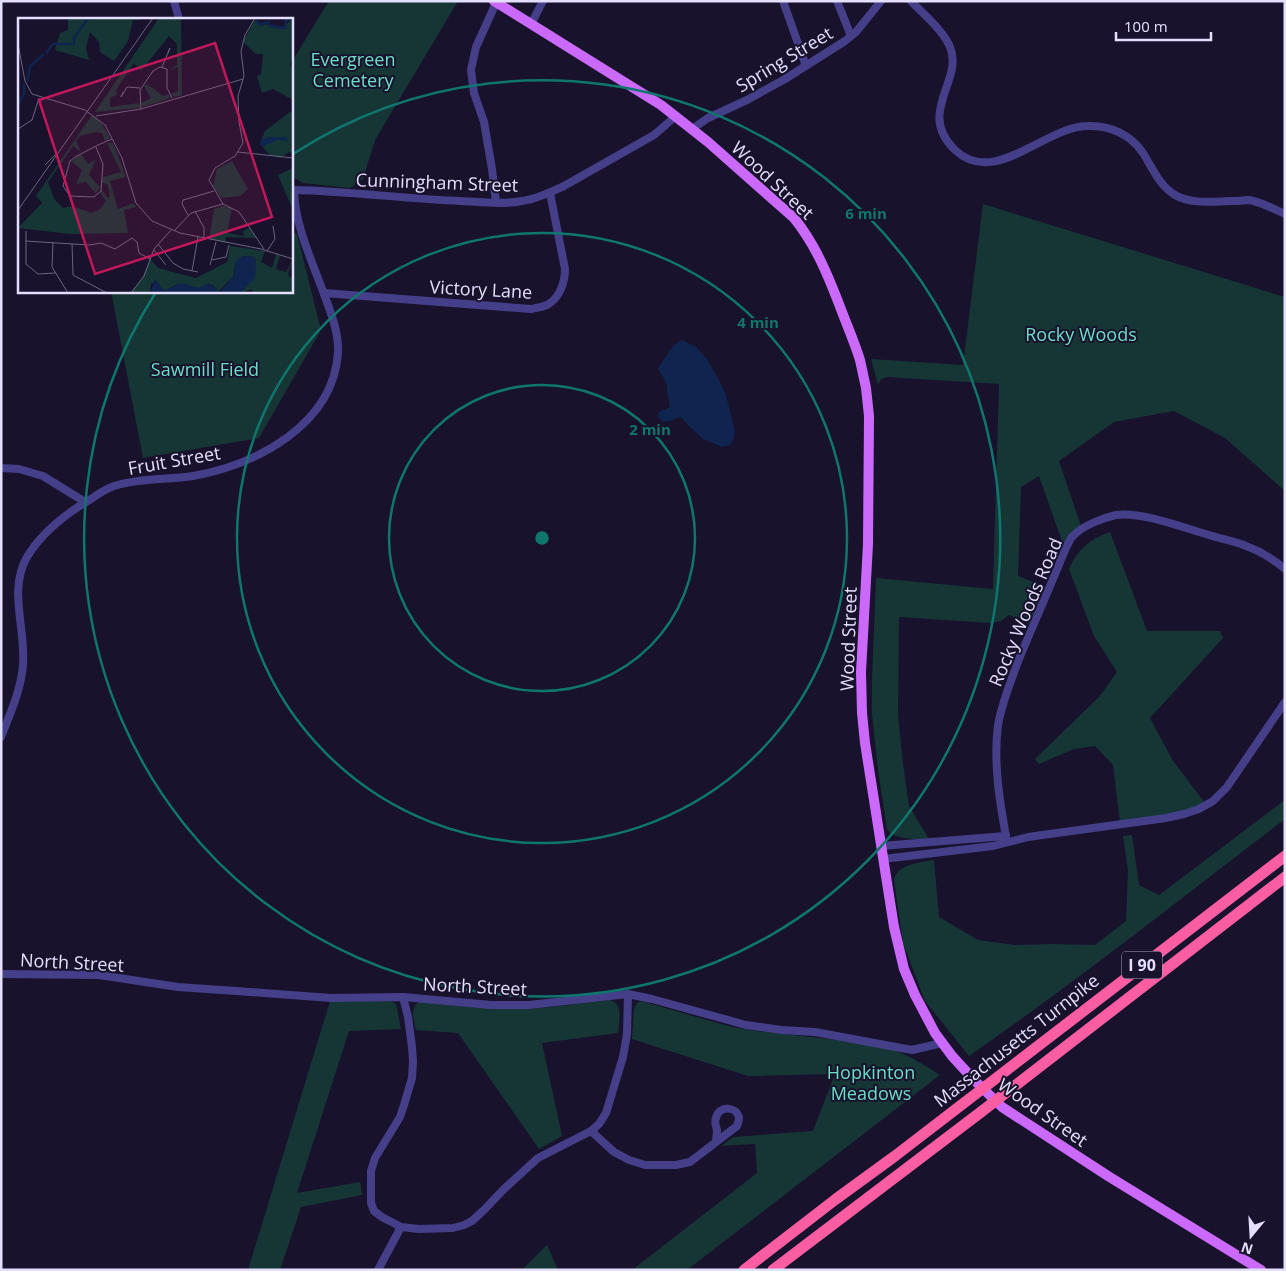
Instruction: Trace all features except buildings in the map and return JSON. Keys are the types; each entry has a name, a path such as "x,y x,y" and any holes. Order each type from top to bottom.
{"highway":[{"name":"Massachusetts Turnpike","path":"744,1270 1285,856"},
{"name":"Massachusetts Turnpike","path":"773,1270 1282,881"}],"main road":[{"name":"Wood Street","path":"495,2 640,91 692,129 783,208 803,229 818,253 830,279 864,373 869,416 868,544 861,697 865,743 880,846 894,927 904,969 921,1008 942,1044 961,1068 1002,1107 1108,1176 1261,1270"}],"street":[{"path":"174,1 179,18"},
{"path":"531,24 543,1"},
{"path":"783,1 806,66"},
{"path":"837,1 851,36"},
{"name":"Spring Street","path":"692,129 708,118 747,100 845,41 881,1"},
{"path":"910,1 943,34 950,46 952,65 940,106 940,125 948,142 962,155 975,162 993,162 1016,154 1067,129 1086,126 1105,127 1123,134 1134,142 1163,186 1179,197 1206,202 1249,200 1285,214"},
{"path":"495,2 476,47 471,70 474,93 484,122 496,202"},
{"name":"Cunningham Street","path":"292,188 426,200 524,201 550,193 654,135 676,116"},
{"name":"Fruit Street","path":"1,737 15,699 23,666 18,582 27,558 39,542 61,519 85,502 114,486 193,476 239,463 271,448 301,425 324,397 333,376 338,355 337,332 306,246 292,188"},
{"name":"Victory Lane","path":"324,293 531,309 547,305 554,300 565,278 565,269 550,193"},
{"path":"1,468 20,468 43,476 85,502"},
{"name":"Rocky Woods Road","path":"1006,839 996,757 1000,713 1023,650 1072,537 1094,523 1116,515 1131,514 1246,546 1269,557 1285,569"},
{"path":"880,846 1028,837 1184,814 1213,801 1227,787 1285,702"},
{"path":"883,859 993,846 1006,839"},
{"name":"North Street","path":"1,974 99,975 178,986 331,998 403,997 491,1005 529,1005 628,994 746,1025 815,1032 912,1050 942,1044"},
{"path":"403,997 412,1047 412,1078 400,1117 375,1158 371,1171 371,1203 374,1211 382,1218 401,1228 419,1229 453,1228 472,1220 538,1158 592,1131 599,1124 606,1113 623,1057 627,1034 628,994"},
{"path":"592,1131 614,1152 629,1160 645,1165 676,1165 690,1162 716,1142"},
{"path":"378,1270 401,1228"}],"green space":[{"name":"Evergreen Cemetery","path":"329,1 458,1 375,140 363,179 350,188 303,183 292,177 292,61"},
{"name":"Rocky Woods","path":"983,204 1285,297 1285,491 1225,438 1174,411 1114,422 1059,461 1082,529 1064,547 1039,476 1021,487 1018,576 1045,587 1029,624 1009,615 1001,621 991,623 899,617 898,715 903,764 909,806 929,839 906,838 894,835 887,829 878,770 872,714 876,578 993,589 999,384 887,377 881,379 878,385 871,359 963,365"},
{"name":"Sawmill Field","path":"292,232 297,234 321,330 259,438 143,458 111,292 292,292"},
{"path":"1110,532 1147,631 1220,631 1223,638 1150,718 1173,761 1205,803 1192,811 1120,822 1113,765 1095,746 1074,749 1039,764 1035,759 1099,697 1117,672 1094,636 1069,569 1076,556 1085,546"},
{"path":"1285,800 1285,819 1089,969 969,1056 925,1001 903,943 894,880 899,871 904,868 916,863 934,860 939,917 978,940 1014,945 1095,945 1126,921 1128,870 1123,836 1132,835 1139,885 1159,895"},
{"path":"331,998 391,1001 396,1004 401,1029 349,1031 297,1193 360,1182 362,1195 301,1207 280,1270 248,1270"},
{"path":"609,1000 614,1002 619,1008 618,1033 542,1043 562,1136 539,1149 458,1033 416,1030 413,1015 414,1008 419,1002 479,1008 528,1009"},
{"name":"Hopkinton Meadows","path":"641,1001 728,1026 883,1047 908,1056 940,1075 687,1270 632,1270 757,1173 755,1144 721,1146 733,1137 813,1131 835,1074 748,1076 632,1039 634,1008"},
{"path":"547,1245 558,1270 522,1270"}],"water":[{"path":"682,340 696,347 707,359 726,395 735,431 730,445 722,447 703,439 682,418 678,417 674,420 663,422 658,417 659,412 670,407 667,385 658,368 671,349"}]}
